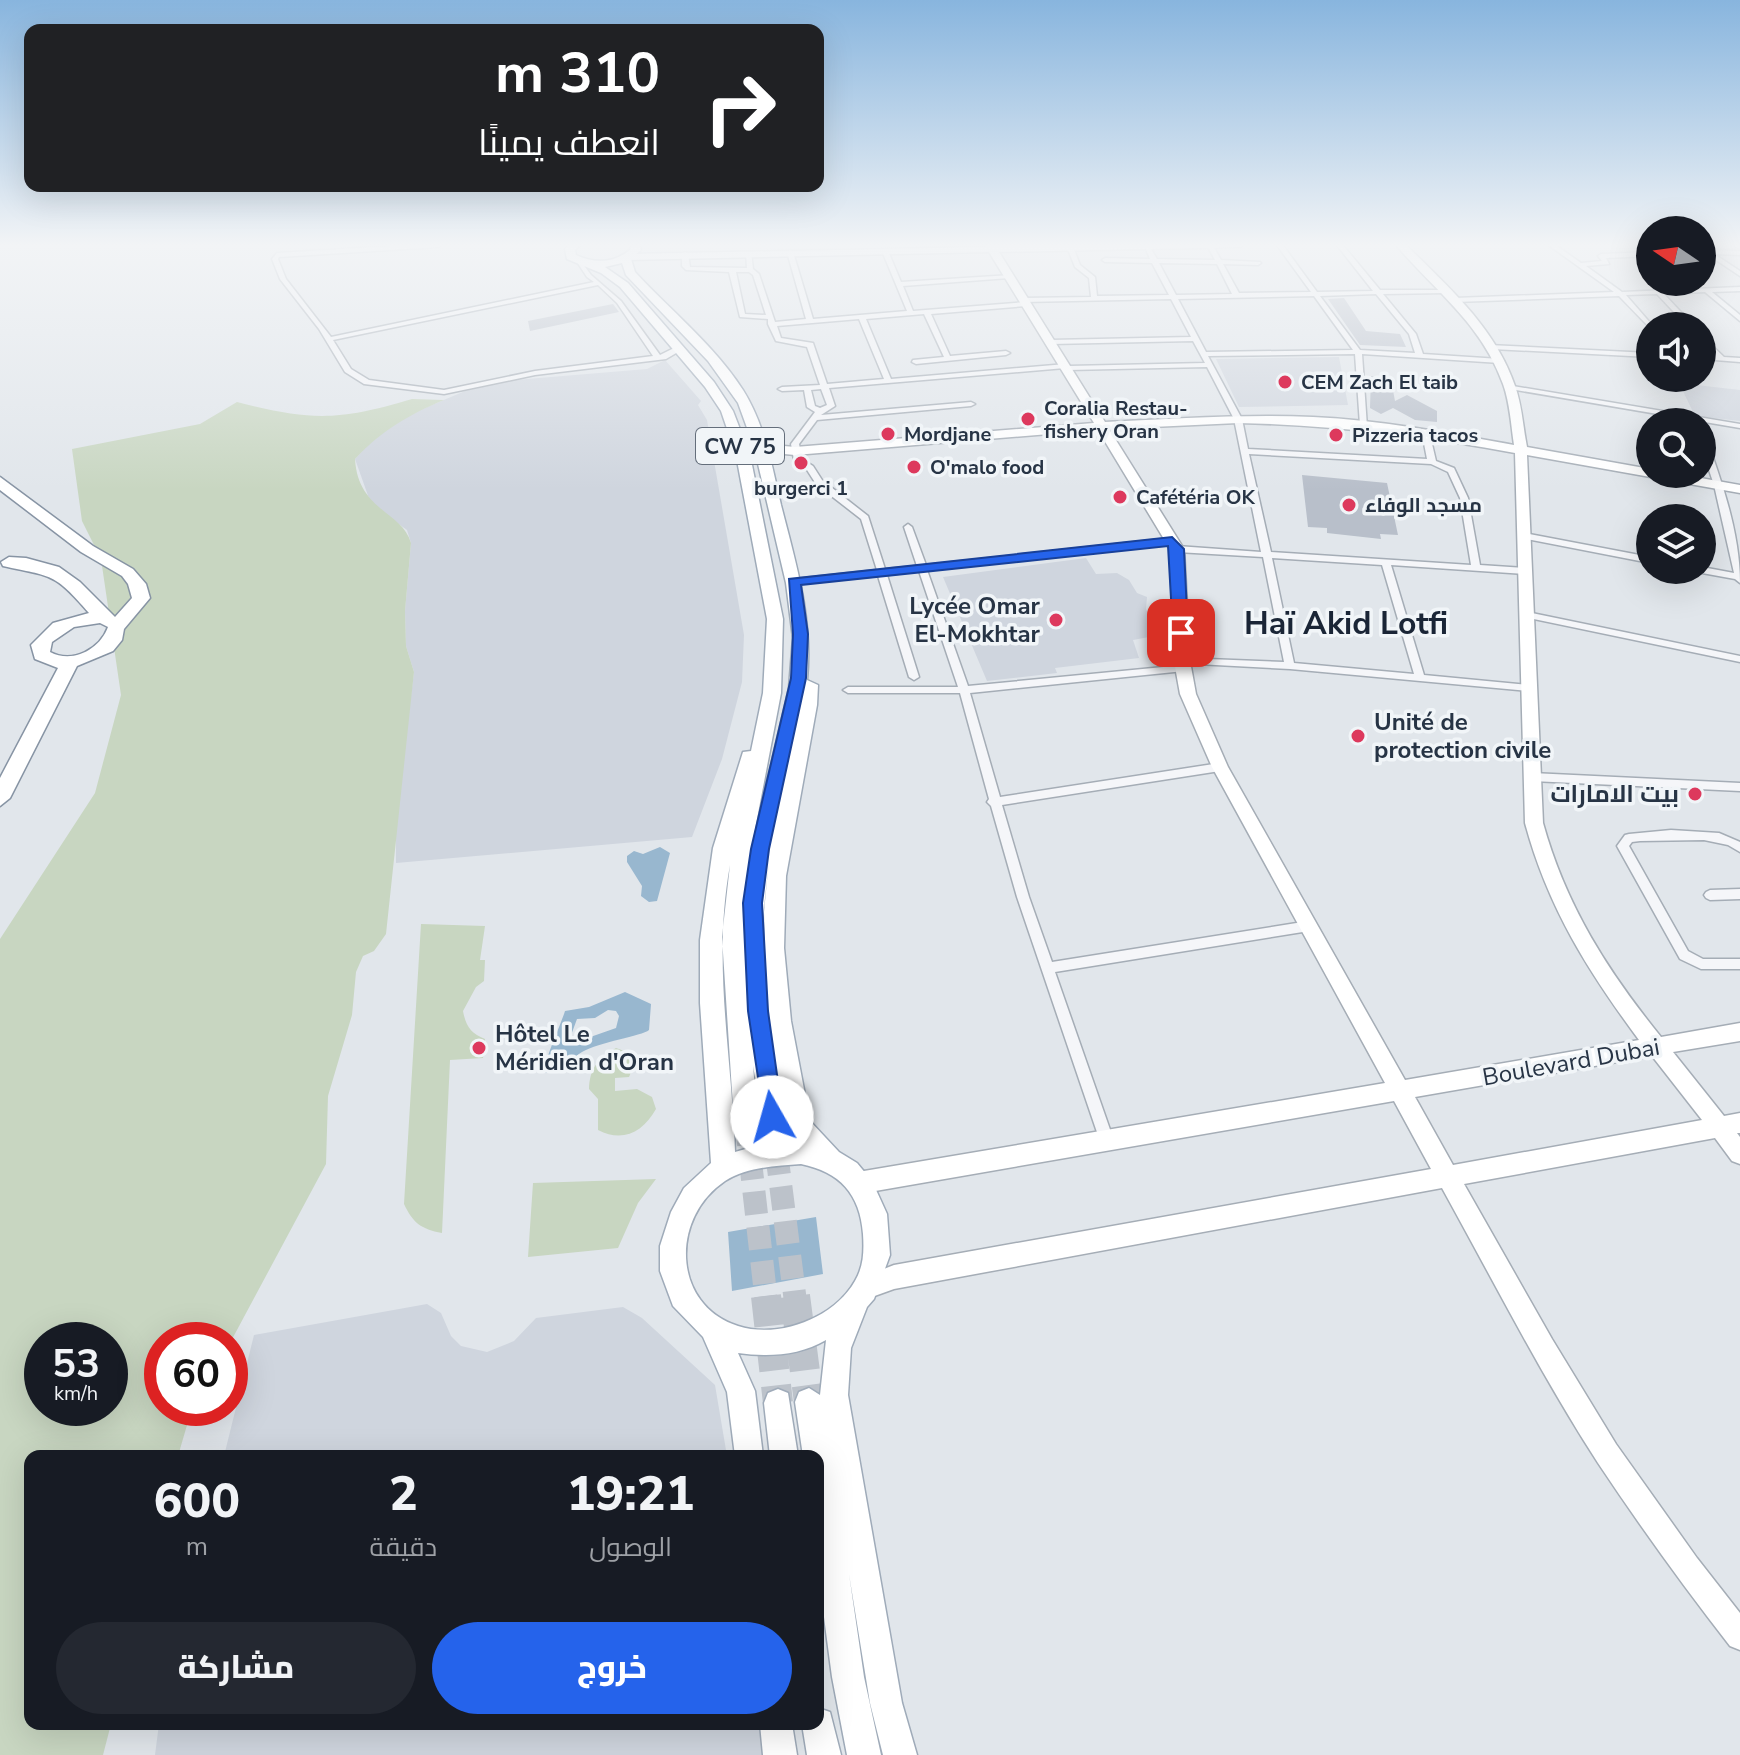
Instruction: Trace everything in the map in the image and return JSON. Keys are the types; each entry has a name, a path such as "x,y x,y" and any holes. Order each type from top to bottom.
{"highway":[{"path":"0,482 90,552 129,574 138,584 141,596 136,611 109,623 85,618 56,628"},
{"path":"9,562 25,562 63,573 109,623 113,640 100,651 71,661 52,661 41,655 40,645 76,611 82,594"},
{"path":"0,798 71,661"}],"main road":[{"name":"CW 75","path":"659,326 710,385 737,431 775,619 772,693 742,841 732,937 746,1122"},
{"name":"CW 75","path":"678,326 735,389 751,416 794,582 801,634 799,678 760,849 753,903 758,1011 772,1117"},
{"path":"1040,326 1109,429 1174,545 1188,694 1220,767 1543,1348 1607,1453 1740,1636"},
{"path":"1475,326 1492,347 1510,387 1521,450 1532,777 1540,854 1564,913 1658,1046 1730,1124 1740,1154"},
{"path":"761,448 797,455 1238,419 1364,425 1426,433 1636,471"},
{"path":"766,471 797,455"},
{"path":"1718,485 1740,489"},
{"path":"801,634 808,662 810,690 780,843 774,935 794,1105 804,1134 858,1183 870,1201 877,1228 877,1257 863,1295 837,1347 834,1395 886,1703 900,1755"},
{"path":"723,1168 711,1003 712,905 718,860 733,802 772,693"},
{"name":"Boulevard Dubai","path":"858,1183 1740,1032"},
{"path":"714,1332 764,1343 811,1335 863,1295 894,1277 1730,1124"},
{"path":"748,1450 741,1391 714,1332 688,1307 671,1278 670,1259 681,1215 698,1188 723,1168 772,1154 828,1156"},
{"path":"809,1402 816,1450"},
{"path":"778,1403 783,1450"},
{"path":"824,1506 848,1677 864,1755"},
{"path":"777,1730 780,1755"},
{"path":"819,1730 824,1755"}],"street":[{"path":"319,326 348,370 367,382 444,392 535,373 658,358 679,349"},
{"path":"329,339 392,326"},
{"path":"636,326 658,358"},
{"path":"773,326 781,342 810,345 822,386 831,396 831,406 818,414 795,444 797,455 819,482 865,518 914,677"},
{"path":"865,326 888,381"},
{"path":"933,326 948,359"},
{"path":"1188,326 1238,419 1290,666"},
{"path":"1338,326 1358,352 1364,425"},
{"path":"1406,326 1420,356"},
{"path":"1051,342 1195,339"},
{"path":"1492,347 1636,354"},
{"path":"1204,354 1358,352 1500,361"},
{"path":"916,362 1006,353"},
{"path":"1716,353 1722,359"},
{"path":"1716,358 1740,360"},
{"path":"782,389 1067,367 1209,365"},
{"path":"1510,387 1636,409"},
{"path":"807,388 811,407 818,414 971,404"},
{"path":"1716,423 1740,426"},
{"path":"1426,433 1432,462"},
{"path":"1246,451 1432,462 1451,470 1459,484 1476,567"},
{"path":"1716,479 1740,578 1716,573"},
{"path":"908,527 964,690 993,802 1107,1141"},
{"path":"1524,536 1636,557"},
{"path":"794,582 1174,545 1525,571"},
{"path":"1385,561 1420,678"},
{"path":"1527,615 1740,659"},
{"path":"848,690 964,690 1183,665 1290,666 1528,688"},
{"path":"993,802 1220,767"},
{"path":"1532,777 1740,787"},
{"path":"1740,848 1728,838 1709,835 1629,838 1623,846 1684,955 1701,964 1740,964"},
{"path":"1710,895 1740,894"},
{"path":"1047,968 1309,926"}],"shaded area":[{"name":"CEM Zach El taib","path":"1339,357 1348,405 1239,407 1216,359"},
{"path":"665,360 701,401 698,405 707,420 744,635 742,682 722,759 692,837 396,863 396,815 414,672 406,646 405,611 411,543 407,530 371,504 355,459 376,436 406,416 465,391 515,380 647,369"},
{"path":"1716,387 1740,390 1740,421 1716,418 1716,408 1691,408 1683,392 1716,392"},
{"name":"Lycée Omar El-Mokhtar","path":"1086,558 1096,574 1117,573 1129,580 1137,593 1147,597 1146,609 1155,631 1149,637 1133,640 1139,658 1055,668 1057,673 987,681 943,577"},
{"path":"427,1304 441,1313 451,1336 461,1346 487,1352 514,1341 536,1318 623,1307 642,1318 715,1385 726,1450 225,1450 231,1426 248,1426 248,1359 254,1335"},
{"path":"158,1730 760,1730 763,1755 155,1755"}],"green space":[{"path":"412,399 444,400 396,425 355,459 364,490 399,524 411,543 405,611 406,646 414,672 386,934 374,951 363,956 356,972 352,1015 328,1096 326,1164 241,1322 144,1322 144,1426 187,1426 180,1450 24,1450 24,1730 109,1730 103,1755 0,1755 0,939 95,793 121,695 101,559 82,521 72,449 200,424 237,402 285,413 344,415"},
{"path":"421,924 485,926 480,960 485,960 484,981 476,987 463,1011 470,1029 485,1039 483,1058 450,1060 442,1233 418,1224 404,1204"},
{"path":"616,1048 638,1056 629,1077 615,1078 615,1091 637,1089 652,1097 656,1109 639,1129 624,1135 598,1130 598,1099 589,1089 596,1064"},
{"path":"656,1179 638,1203 618,1248 528,1257 533,1183"}],"water":[{"path":"660,847 670,853 657,901 649,902 641,896 642,886 627,862 627,856 634,851 643,854"},
{"path":"625,992 651,1004 649,1030 589,1048 560,1070 544,1072 565,1011 589,1007","holes":["608,1010 616,1011 619,1016 616,1028 579,1041 570,1038 577,1019 595,1018"]},
{"path":"816,1217 823,1274 732,1291 728,1232"}],"building":[{"path":"529,326 554,326 530,331"},
{"path":"1347,326 1400,334 1406,347 1360,345"},
{"path":"1371,376 1391,380 1395,401 1407,395 1437,411 1437,422 1415,420 1393,408 1381,414 1370,408"},
{"name":"مسجد الوفاء","path":"1302,475 1387,483 1398,535 1380,534 1381,539 1327,533 1327,528 1308,527"}],"tunnel":[{"path":"772,1117 795,1298"},
{"path":"746,1122 766,1298"},
{"path":"766,1296 778,1403"},
{"path":"795,1296 809,1402"}],"place":[{"name":"CEM Zach El taib","path":"1285,382"},
{"name":"Coralia Restau- fishery Oran","path":"1028,419"},
{"name":"Mordjane","path":"888,434"},
{"name":"Pizzeria tacos","path":"1336,435"},
{"name":"burgerci 1","path":"801,463"},
{"name":"O'malo food","path":"914,467"},
{"name":"Cafétéria OK","path":"1120,497"},
{"name":"مسجد الوفاء","path":"1349,505"},
{"name":"Lycée Omar El-Mokhtar","path":"1056,620"},
{"name":"Unité de protection civile","path":"1358,736"},
{"name":"بيت الامارات","path":"1695,794"},
{"name":"Hôtel Le Méridien d'Oran","path":"479,1048"}],"district":[{"name":"Haï Akid Lotfi","path":"1346,623"}],"route":[{"path":"772,1117 758,1011 753,903 760,849 799,678 801,634 794,582 1172,541 1177,549 1181,633"}]}
